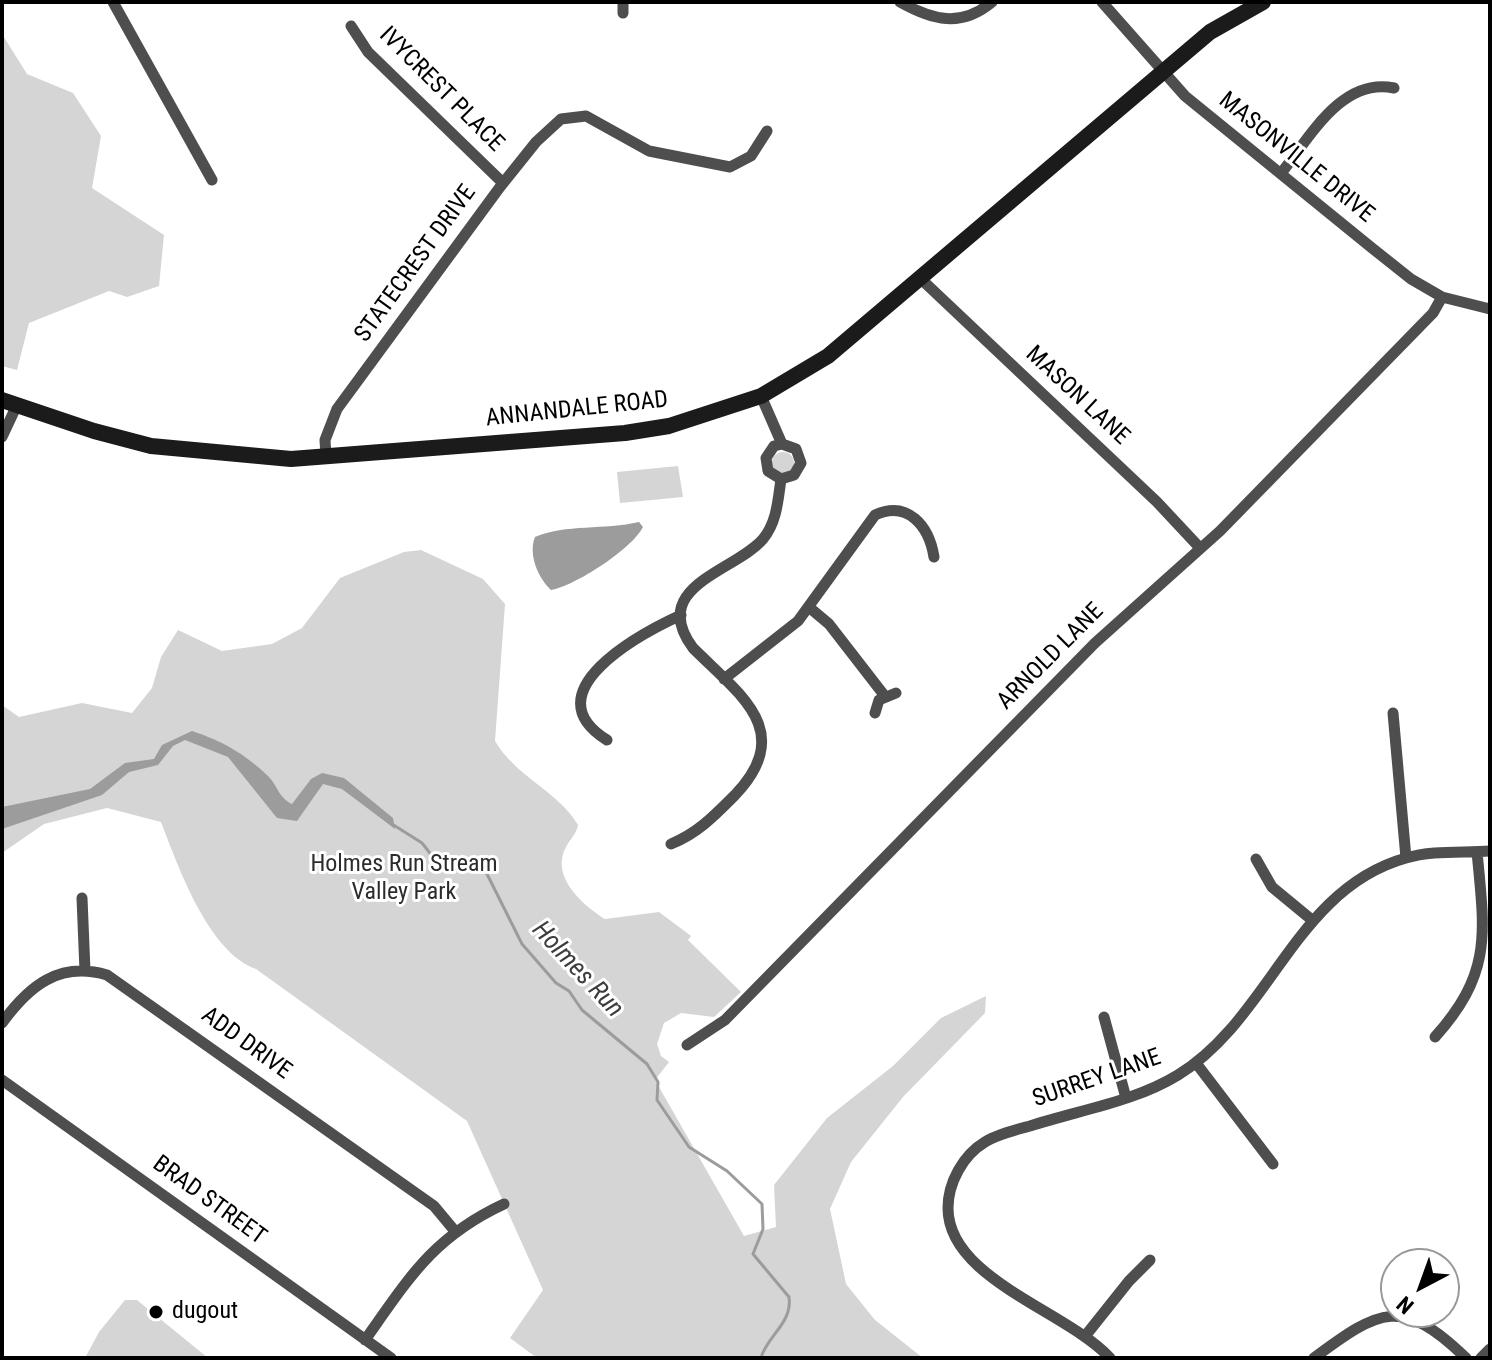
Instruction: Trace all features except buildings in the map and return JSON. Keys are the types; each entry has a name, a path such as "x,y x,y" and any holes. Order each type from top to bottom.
{"main road":[{"name":"ANNANDALE ROAD","path":"9,402 94,431 151,446 264,459 639,432 709,416 761,396 828,356 1210,32 1263,2"}],"street":[{"path":"113,2 212,180"},
{"path":"900,2 921,14 946,20 976,13 992,2"},
{"name":"MASONVILLE DRIVE","path":"1102,2 1185,96 1411,279 1442,297 1490,309"},
{"name":"IVYCREST PLACE","path":"351,26 368,52 503,183"},
{"path":"1282,172 1345,98 1367,87 1394,88"},
{"name":"STATECREST DRIVE","path":"326,456 325,440 337,409 503,183 552,125 570,116 599,121 649,151 730,167 751,156 767,131"},
{"name":"MASON LANE","path":"921,279 1157,502 1200,548"},
{"name":"ARNOLD LANE","path":"687,1045 725,1020 1095,643 1200,548 1393,355 1433,313 1442,297"},
{"path":"761,396 782,444"},
{"path":"2,437 9,402"},
{"path":"782,444 796,449 801,463 794,475 781,479 768,471 766,458 774,446 782,444"},
{"path":"671,844 707,823 751,778 762,755 758,718 686,638 681,615 684,604 701,580 756,546 766,535 777,508 781,479"},
{"path":"724,679 810,608 868,522 885,511 903,510 920,522 932,544 934,557"},
{"path":"810,608 829,624 890,694 875,713"},
{"path":"607,740 590,726 584,713 584,691 588,681 605,659 654,627 681,615"},
{"path":"1393,713 1406,858"},
{"path":"1435,1037 1466,1001 1481,967 1484,851"},
{"name":"SURREY LANE","path":"1110,1358 1086,1335 968,1258 950,1226 949,1197 960,1168 981,1144 1159,1086 1196,1063 1230,1027 1312,920 1356,881 1406,858 1484,851"},
{"path":"1256,859 1272,887 1312,920"},
{"path":"82,898 85,971"},
{"name":"ADD DRIVE","path":"2,1023 22,996 42,980 56,974 85,971 122,983 434,1206 454,1230"},
{"path":"1104,1017 1126,1098"},
{"path":"1196,1063 1273,1164"},
{"name":"BRAD STREET","path":"2,1080 391,1358"},
{"path":"365,1340 418,1266 454,1230 504,1204"},
{"path":"1086,1335 1150,1260"},
{"path":"1314,1358 1354,1328 1379,1317 1393,1316 1431,1326 1466,1358"},
{"path":"1481,1358 1490,1349"}],"green space":[{"path":"2,34 27,74 73,93 101,136 92,188 164,235 159,286 127,297 109,291 29,323 17,370 2,366"},
{"path":"783,452 791,455 794,463 791,471 783,474 775,471 772,463 775,455"},
{"path":"678,466 683,497 620,503 617,472"},
{"name":"Holmes Run Stream Valley Park","path":"421,550 483,579 505,604 495,741 514,764 570,813 578,825 562,858 562,869 571,889 605,919 659,912 691,936 688,940 741,992 714,1017 681,1013 664,1023 657,1044 661,1056 669,1062 655,1080 744,1236 776,1227 774,1185 827,1118 893,1066 941,1018 986,996 985,1013 903,1097 851,1162 830,1209 846,1284 875,1320 923,1358 537,1358 510,1338 543,1290 467,1121 256,969 239,960 223,945 197,906 161,822 107,808 44,824 2,853 2,705 19,717 82,703 132,713 152,688 161,657 178,630 222,651 272,644 302,628 340,578 404,552"},
{"path":"125,1300 137,1300 208,1358 85,1358 99,1332"}],"shaded area":[{"path":"639,522 643,527 627,546 574,582 551,590 538,572 533,551 535,537 559,530"},
{"path":"192,731 241,754 268,776 292,804 311,779 322,773 344,778 393,818 395,829 342,789 323,784 297,821 277,818 228,757 185,740 173,746 158,765 129,772 102,795 2,829 2,807 90,789 125,763 154,759 162,745"}],"waterway":[{"name":"Holmes Run","path":"392,824 422,843 433,857 486,872 522,944 556,983 569,991 582,1010 647,1064 658,1082 657,1100 689,1147 727,1171 762,1204 763,1229 753,1254 789,1297 789,1306 787,1315 761,1358"}],"place":[{"name":"dugout","path":"156,1312"}]}
